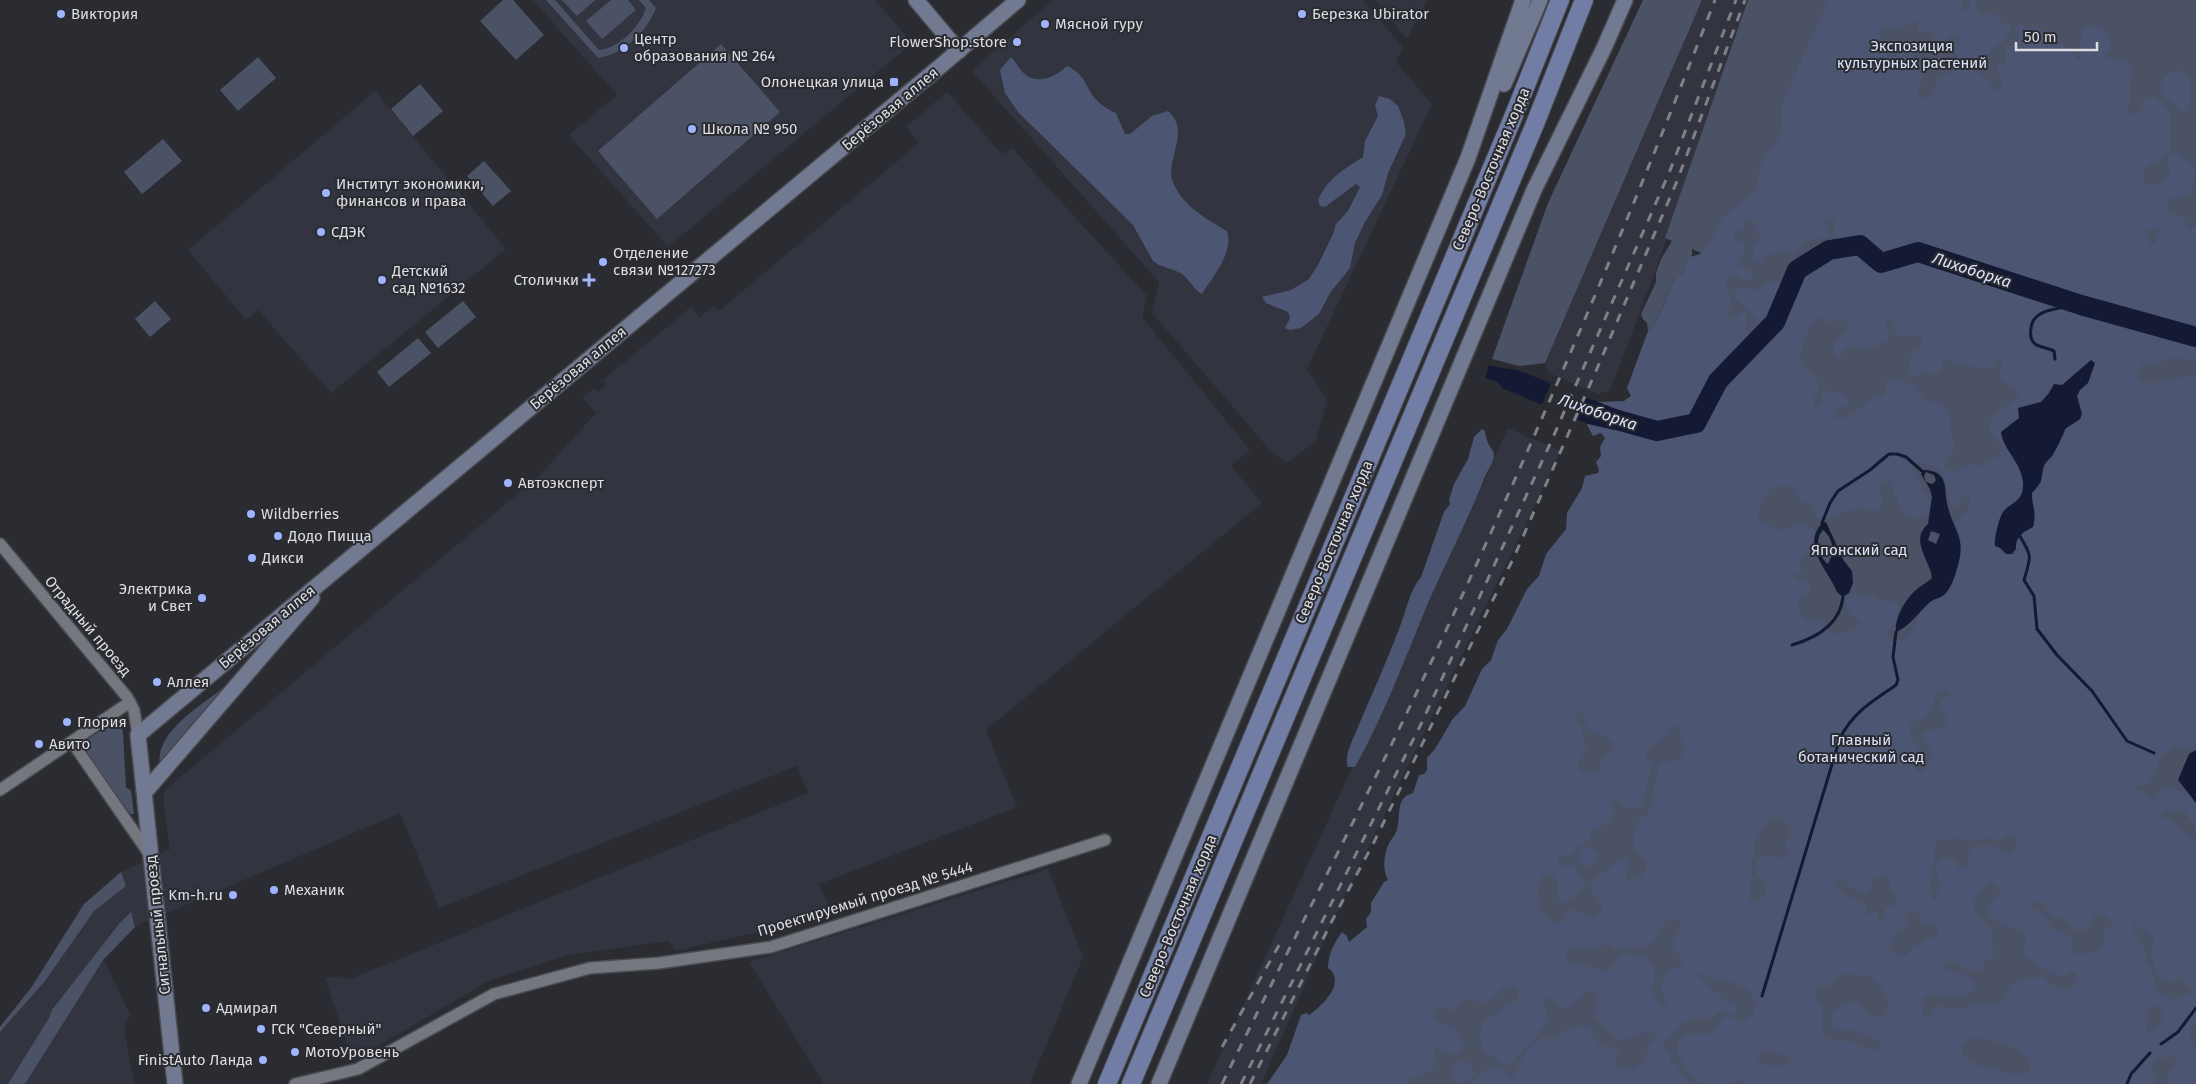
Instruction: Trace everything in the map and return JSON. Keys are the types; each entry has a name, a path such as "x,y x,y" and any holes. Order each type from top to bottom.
{"main road":[{"path":"916,0 959,51"},
{"name":"Берёзовая аллея","path":"138,735 1018,0"},
{"path":"1468,158 1523,0"},
{"path":"1079,1084 1468,158 1540,0"},
{"name":"Северо-Восточная хорда","path":"1107,1084 1514,115 1560,0"},
{"name":"Северо-Восточная хорда","path":"1131,1084 1535,124 1584,0"},
{"path":"1604,48 1618,0"},
{"path":"1158,1084 1534,190 1604,48 1625,0"},
{"path":"145,792 277,641 335,570"},
{"name":"Сигнальный проезд","path":"138,735 175,1084"}],"street":[{"name":"Отрадный проезд","path":"0,544 130,702 134,710 138,735"},
{"path":"0,790 130,702"},
{"path":"72,742 150,855"},
{"name":"Проектируемый проезд № 5444","path":"295,1084 358,1068 494,994 590,968 658,963 771,947 1105,840"}],"shaded area":[{"name":"Школа № 950","path":"533,0 875,0 912,43 668,247 569,135 617,95"},
{"path":"1052,0 1363,0 1403,47 1396,62 1432,104 1307,369 1327,400 1316,441 1287,463 1270,450 1152,313 1159,282 972,71"},
{"path":"1375,0 1427,0 1407,39"},
{"path":"1702,0 1756,0 1622,360 1609,391 1598,394 1549,373 1545,363"},
{"path":"375,91 506,249 331,393 258,310 246,320 188,250"},
{"path":"947,92 1002,154 1012,148 1147,296 1142,317 1250,450 1231,466 1262,503 986,730 1017,807 819,884 833,915 675,951 669,941 568,955 488,981 353,1061 325,978 337,976 350,979 808,793 797,766 439,908 400,813 134,927 104,960 130,1015 124,1028 134,1084 0,1084 0,1027 31,988 84,904 121,872 170,849 164,808 164,791 540,475 596,413 583,398 594,388 598,392 606,385 603,380 691,307 700,317 713,306 719,311 919,143 906,127"},
{"path":"1508,428 1561,451 1332,923 1261,1084 1207,1084"},
{"path":"1048,869 1083,957 1030,1084 824,1084 749,962"}],"green space":[{"path":"503,0 513,0 544,35 516,60 480,21"},
{"path":"546,0 555,0 599,50 621,41 634,29 646,8 639,0 649,0 656,8 647,25 633,41 616,52 598,58"},
{"path":"562,0 595,0 577,16"},
{"path":"611,0 628,0 636,10 602,39 586,21"},
{"path":"1643,0 1702,0 1545,363 1519,366 1492,359 1548,203"},
{"name":"Главный ботанический сад","path":"1748,0 2196,0 2196,1084 1359,1084 1723,262 1692,249 1692,255 1679,277 1676,277 1656,322 1648,331 1647,323 1641,314 1656,282 1656,273 1661,259 1672,241 1665,238"},
{"name":"Главный ботанический сад","path":"1828,0 1961,0 1965,11 1970,10 1969,0 1976,0 1977,10 1980,15 1993,12 2003,22 2011,25 2010,31 2001,43 1982,58 1973,69 1987,78 1996,92 2002,91 1997,66 2007,64 2005,52 2007,45 2016,46 2019,42 2019,37 2015,32 2016,26 2021,22 2027,30 2033,26 2038,27 2073,52 2078,60 2081,59 2081,34 2083,30 2086,26 2097,26 2105,31 2110,39 2111,50 2106,53 2106,59 2111,60 2115,58 2129,63 2132,68 2133,74 2129,88 2132,98 2128,108 2129,113 2135,114 2140,112 2142,101 2153,96 2160,101 2169,113 2171,126 2170,150 2161,159 2147,165 2144,170 2144,182 2155,184 2162,182 2170,174 2167,159 2170,153 2179,154 2195,168 2191,191 2178,198 2170,198 2166,207 2170,212 2185,219 2189,230 2196,225 2196,359 2192,361 2176,356 2161,362 2145,362 2140,369 2137,379 2142,382 2157,383 2196,374 2196,747 2187,750 2177,744 2162,756 2151,781 2147,785 2133,788 2143,792 2153,800 2150,807 2161,790 2172,786 2184,795 2196,797 2196,834 2194,830 2195,824 2189,819 2187,814 2179,809 2173,813 2167,810 2160,817 2172,821 2196,842 2196,1024 2193,1024 2190,1034 2196,1050 2196,1084 2169,1084 2167,1074 2176,1064 2177,1058 2166,1057 2159,1058 2151,1065 2155,1084 1745,1084 1744,1080 1738,1079 1733,1084 1699,1084 1677,1055 1677,1043 1685,1035 1704,1034 1712,1031 1727,1016 1743,1023 1753,1014 1756,1003 1747,988 1712,979 1700,973 1698,977 1726,1001 1736,1005 1738,1010 1734,1014 1722,1011 1717,1013 1715,1017 1687,1021 1663,1042 1664,1051 1670,1055 1671,1062 1678,1067 1678,1074 1695,1084 1471,1084 1487,1069 1497,1070 1503,1068 1511,1079 1527,1049 1532,1044 1542,1038 1558,1038 1569,1028 1583,1026 1593,1029 1592,1035 1601,1047 1610,1046 1619,1052 1615,1062 1617,1067 1631,1071 1644,1061 1650,1043 1657,1039 1651,1030 1624,1040 1618,1039 1595,1018 1597,996 1594,992 1588,991 1569,1007 1559,1007 1552,998 1546,996 1544,1006 1549,1022 1508,1066 1502,1064 1496,1056 1491,1057 1483,1052 1480,1032 1485,1019 1496,1015 1505,1005 1518,1000 1519,990 1508,986 1495,997 1485,1002 1464,1000 1451,1013 1444,1006 1433,1011 1434,1019 1455,1029 1464,1044 1463,1050 1453,1056 1433,1047 1436,1061 1432,1070 1410,1078 1406,1084 1267,1084 1287,1055 1301,1015 1307,1013 1309,1015 1320,1006 1334,987 1335,980 1328,968 1328,963 1332,949 1339,936 1342,932 1347,936 1349,942 1367,927 1366,919 1371,912 1371,903 1384,882 1388,880 1384,866 1385,857 1389,843 1396,831 1403,798 1413,793 1419,775 1424,774 1427,770 1427,758 1435,749 1452,720 1465,706 1482,669 1491,660 1498,640 1507,629 1527,589 1539,576 1546,554 1566,529 1567,513 1582,488 1585,476 1598,473 1599,470 1596,462 1601,456 1600,447 1605,438 1601,433 1593,436 1587,425 1597,402 1624,401 1631,396 1627,388 1648,331 1656,322 1676,277 1681,274 1690,257 1700,254 1713,238 1723,217 1755,192 1759,171 1767,154 1780,135 1783,125 1782,105","holes":["1915,21 1919,30 1932,33 1938,46 1944,44 1951,34 1959,37 1960,42 1953,45 1953,51 1963,63 1937,80 1932,93 1924,99 1918,99 1925,71 1922,66 1912,64 1916,47 1915,42 1909,40 1897,55 1887,56 1887,44 1881,38 1880,32 1884,27 1902,28","1835,217 1834,234 1837,243 1847,248 1841,251 1835,246 1807,257 1800,274 1791,274 1785,280 1766,283 1758,291 1744,286 1735,292 1735,299 1753,314 1759,325 1749,337 1745,324 1748,321 1744,312 1731,319 1727,315 1732,308 1731,297 1726,290 1728,275 1737,274 1741,281 1744,278 1750,280 1752,278 1751,269 1739,266 1745,248 1744,242 1733,241 1735,231 1741,232 1746,225 1745,218 1755,222 1757,233 1762,237 1754,244 1753,255 1749,258 1763,264 1765,256 1771,255 1780,249 1794,254 1806,241 1826,238 1829,229 1823,220","2159,228 2160,230 2155,234 2156,244 2150,245 2147,231","1817,318 1822,318 1826,322 1845,320 1849,329 1836,339 1832,349 1836,358 1841,356 1844,350 1858,345 1868,350 1890,338 1887,334 1887,319 1892,318 1893,328 1898,337 1919,335 1923,338 1920,348 1912,354 1910,360 1909,371 1917,378 1923,372 1937,374 1943,359 1978,368 1991,368 1997,359 2002,362 2000,375 2003,381 2008,386 2020,391 2019,396 1991,418 1989,429 2003,449 1996,457 1980,467 1972,463 1955,472 1946,470 1945,461 1954,450 1950,429 1950,412 1940,403 1923,399 1915,384 1889,379 1885,382 1885,394 1875,397 1843,418 1836,419 1834,414 1837,409 1847,405 1849,400 1845,395 1827,390 1822,393 1820,405 1815,407 1813,402 1819,384 1814,374 1805,369 1799,356 1808,332","2091,361 2088,382 2077,396 2082,414 2080,419 2065,429 2064,435 2056,444 2053,455 2044,466 2040,486 2032,493 2033,527 2023,532 2016,544 2002,550 1994,540 2013,504 2022,493 2023,481 2019,466 2004,442 2004,428 2019,418 2019,408 2029,406 2046,397 2051,388 2061,385","1915,464 1935,467 1940,472 1944,478 1950,501 1954,508 1958,505 1960,499 1968,495 1971,497 1971,502 1966,512 1954,523 1959,532 1961,550 1945,594 1931,601 1917,616 1915,626 1910,633 1902,640 1896,640 1888,636 1888,630 1897,618 1897,602 1880,599 1872,594 1864,598 1858,594 1850,595 1846,600 1849,613 1861,621 1852,631 1833,634 1822,622 1805,620 1800,613 1797,600 1808,594 1812,587 1809,582 1797,580 1794,576 1803,570 1798,561 1811,550 1815,529 1801,522 1781,531 1758,521 1760,507 1771,489 1777,486 1791,486 1800,500 1811,504 1818,518 1827,519 1834,514 1854,509 1874,510 1880,508 1882,501 1879,483 1890,481 1903,514 1912,519 1929,512 1929,498 1923,491 1913,470","1947,690 1951,694 1941,700 1939,708 1947,719 1946,724 1936,731 1928,729 1924,734 1924,742 1932,748 1932,756 1920,772 1916,770 1920,761 1920,755 1910,735 1910,729 1912,722 1926,717 1933,707 1934,697 1940,692","1580,712 1585,717 1588,729 1604,735 1614,743 1613,749 1602,760 1600,772 1589,774 1581,772 1577,766 1586,748 1581,725 1575,719 1575,713","1672,726 1677,726 1681,733 1683,753 1678,759 1659,764 1650,809 1638,822 1635,830 1634,849 1646,862 1644,873 1640,878 1626,880 1628,863 1624,858 1618,859 1591,883 1592,891 1602,909 1597,915 1590,917 1573,910 1567,911 1563,921 1558,924 1552,922 1545,913 1540,913 1538,888 1544,874 1554,874 1558,887 1558,898 1561,903 1570,899 1584,888 1584,882 1573,866 1562,865 1558,861 1560,855 1571,856 1580,844 1585,844 1590,840 1591,829 1603,826 1609,821 1613,815 1612,805 1614,800 1630,810 1642,806 1652,765 1646,756 1647,751 1667,736","1776,817 1782,820 1788,825 1792,833 1786,843 1788,855 1783,858 1763,855 1757,861 1757,875 1763,881 1766,889 1764,896 1757,902 1750,900 1751,869 1755,840 1770,818","2007,835 2014,837 2018,844 2012,853 2004,853 1992,845 1974,847 1970,852 1967,867 1959,868 1954,859 1947,856 1938,861 1936,869 1940,884 1938,898 1935,900 1932,897 1931,882 1936,841 1960,838 1972,842 1991,837 1994,840 2000,840","1877,876 1884,876 1890,880 1890,889 1896,896 1896,903 1895,906 1885,908 1883,919 1879,921 1877,912 1865,915 1867,906 1864,902 1858,902 1836,889 1838,878 1853,889 1868,893 1872,886 1871,880","1991,882 2000,889 2000,892 1987,908 1989,914 1997,922 2025,933 2023,955 2058,976 2062,977 2071,971 2077,974 2073,987 2067,990 2054,986 2042,977 2023,979 2013,983 2000,1003 1973,1005 1957,1009 1939,1006 1933,1008 1928,1018 1923,1017 1924,996 1929,993 1942,996 1965,996 1975,985 1974,981 1970,978 1945,969 1944,963 1950,961 1966,969 1980,971 1986,961 1994,955 1994,949 1990,945 1993,934 1992,930 1976,913 1973,905 1975,899","2042,901 2051,915 2065,919 2076,931 2087,931 2098,913 2106,915 2113,923 2103,932 2104,939 2100,948 2085,954 2073,953 2072,937 2054,929 2045,915 2031,908 2030,902","1909,912 1918,913 1921,922 1925,925 1933,924 1939,929 1937,936 1923,941 1920,945 1915,945 1906,956 1898,955 1889,949 1897,931 1905,929 1909,920 1904,916","1669,919 1675,919 1680,923 1680,929 1672,946 1684,962 1682,967 1669,971 1663,980 1661,990 1665,994 1664,1000 1667,1004 1664,1007 1660,1005 1659,1000 1652,997 1654,989 1652,985 1655,974 1652,963 1648,960 1622,954 1607,973 1588,965 1569,963 1565,959 1569,949 1574,947 1597,947 1608,944 1617,950 1645,946 1652,942","2133,921 2140,929 2149,933 2154,939 2152,954 2159,977 2162,980 2173,983 2183,977 2186,986 2193,993 2185,994 2175,1000 2159,992 2155,986 2154,976 2151,974 2151,965 2145,963 2145,948 2132,935 2135,929","1844,974 1871,976 1888,1002 1888,1008 1885,1013 1880,1018 1869,1015 1863,1006 1854,1001 1841,1006 1831,1017 1833,1028 1852,1031 1870,1037 1881,1042 1880,1048 1874,1051 1849,1041 1835,1041 1823,1035 1821,1022 1823,1006 1816,997 1818,987 1831,985 1838,976","2154,1005 2159,1008 2163,1015 2158,1027 2147,1033 2145,1029 2148,1022 2147,1012","1976,1038 2009,1046 2027,1057 2030,1069 2024,1075 1999,1071 1978,1064 1964,1055 1962,1046 1966,1041","1767,1048 1792,1060 1781,1066 1759,1062 1757,1059 1759,1052"]},
{"path":"721,44 780,112 657,219 598,151"},
{"path":"258,57 276,78 238,111 220,90"},
{"path":"1011,57 1027,76 1032,78 1048,78 1067,66 1073,69 1083,79 1093,96 1106,108 1116,113 1125,134 1130,134 1152,116 1168,111 1175,119 1178,137 1171,174 1177,191 1203,217 1227,231 1228,248 1225,256 1202,294 1182,274 1153,261 1133,225 1018,112 1005,93 1000,70"},
{"path":"2178,70 2188,78 2191,87 2188,112 2182,113 2159,89 2166,76"},
{"path":"420,84 443,111 413,136 391,109"},
{"path":"1379,96 1390,99 1398,106 1406,134 1388,173 1382,195 1365,222 1355,243 1350,268 1330,293 1319,314 1301,328 1290,330 1285,328 1290,318 1288,312 1266,303 1262,297 1291,290 1309,279 1318,265 1336,224 1348,211 1360,187 1356,184 1325,207 1320,206 1318,200 1331,181 1363,157 1365,141 1378,116 1375,106"},
{"path":"163,139 182,161 142,194 124,172"},
{"path":"484,161 511,191 493,206 467,176"},
{"path":"155,301 171,319 150,337 135,319"},
{"path":"463,301 476,317 438,348 425,332"},
{"path":"418,338 431,353 389,387 377,372"},
{"path":"1482,429 1485,431 1494,455 1491,465 1428,603 1375,727 1355,767 1348,767 1348,752 1394,642 1411,595 1421,577 1444,512 1450,504 1449,500 1454,484 1468,459 1474,437"},
{"path":"226,686 228,688 160,765 160,753 172,730 193,710"},
{"path":"119,719 123,732 126,788 131,790 134,814 130,814 84,749 85,741"},
{"path":"1588,847 1595,850 1598,857 1595,864 1588,867 1581,864 1578,857 1581,850"},
{"path":"121,872 126,886 94,911 45,981 0,1032 0,1027 31,988 84,904"},
{"path":"131,912 135,927 103,960 25,1084 8,1084 49,1018 52,1010 119,924"},
{"path":"1462,1061 1472,1068 1473,1072 1466,1082 1462,1083 1452,1076 1451,1072 1458,1062"}],"water":[{"path":"2091,360 2095,363 2088,383 2080,390 2077,396 2082,414 2080,419 2065,429 2055,451 2044,466 2041,482 2032,493 2033,527 2020,535 2016,549 2012,554 2006,554 1995,546 1997,529 2003,512 2021,496 2023,484 2019,468 2006,446 2001,432 2019,418 2018,408 2041,402 2054,384 2062,385"},
{"path":"1489,365 1523,372 1621,411 1614,430 1588,424 1502,388 1498,382 1485,378"},
{"path":"1924,470 1932,471 1941,476 1945,485 1950,514 1959,536 1961,550 1953,581 1946,593 1930,602 1910,623 1896,632 1897,621 1905,603 1916,590 1932,578 1922,550 1920,537 1928,524 1932,497 1930,489 1921,474","holes":["1926,472 1934,475 1936,480 1934,483 1926,482 1924,476","1931,531 1940,534 1936,544 1928,540"]},
{"path":"1826,522 1844,561 1852,571 1853,583 1849,593 1843,597 1837,592 1815,549 1816,532 1822,523","holes":["1823,530 1827,534 1832,546 1832,555 1828,564 1818,548 1820,534"]},
{"path":"2196,750 2196,803 2178,780 2189,754"}],"pier":[{"path":"1552,381 1587,396 1576,422 1541,407"}],"waterway":[{"name":"Лихоборка","path":"1592,413 1657,431 1696,423 1718,381 1775,322 1797,270 1829,250 1860,245 1881,263 1918,252 2081,305 2196,337"},
{"path":"2055,359 2054,351 2037,345 2033,341 2031,337 2033,322 2037,316 2050,310 2081,305"},
{"path":"2195,339 2196,345"},
{"path":"1822,523 1830,503 1838,491 1870,470 1889,454 1906,457 1922,471"},
{"path":"2018,533 2029,555 2024,580 2034,596 2037,629 2057,655 2092,691 2127,741 2154,753"},
{"path":"1792,645 1818,634 1832,622 1841,607 1843,597"},
{"path":"1762,996 1840,738 1851,721 1871,702 1896,685 1898,680 1893,657 1896,632"},
{"path":"2161,1044 2178,1032 2196,1008"},
{"path":"2127,1084 2131,1074 2150,1053"}],"railway":[{"path":"1222,1084 1388,751 1478,560 1584,322 1715,0"},
{"path":"1241,1084 1422,722 1550,444 1669,173 1736,0"},
{"path":"1250,1084 1375,840 1514,557 1677,181 1745,0"},
{"path":"1222,1047 1283,938"}],"place":[{"name":"Виктория","path":"61,14"},
{"name":"Березка Ubirator","path":"1302,14"},
{"name":"Мясной гуру","path":"1045,24"},
{"name":"FlowerShop.store","path":"1017,42"},
{"name":"Центр образования № 264","path":"624,48"},
{"name":"Олонецкая улица","path":"894,82"},
{"name":"Школа № 950","path":"692,129"},
{"name":"Институт экономики, финансов и права","path":"326,193"},
{"name":"СДЭК","path":"321,232"},
{"name":"Отделение связи №127273","path":"603,262"},
{"name":"Детский сад №1632","path":"382,280"},
{"name":"Столички","path":"589,280"},
{"name":"Автоэксперт","path":"508,483"},
{"name":"Wildberries","path":"251,514"},
{"name":"Додо Пицца","path":"278,536"},
{"name":"Дикси","path":"252,558"},
{"name":"Электрика и Свет","path":"202,598"},
{"name":"Аллея","path":"157,682"},
{"name":"Глория","path":"67,722"},
{"name":"Авито","path":"39,744"},
{"name":"Механик","path":"274,890"},
{"name":"Km-h.ru","path":"233,895"},
{"name":"Адмирал","path":"206,1008"},
{"name":"ГСК \"Северный\"","path":"261,1029"},
{"name":"МотоУровень","path":"295,1052"},
{"name":"FinistAuto Ланда","path":"263,1060"}],"park label":[{"name":"Экспозиция культурных растений","path":"1912,54"},
{"name":"Японский сад","path":"1859,550"}]}
